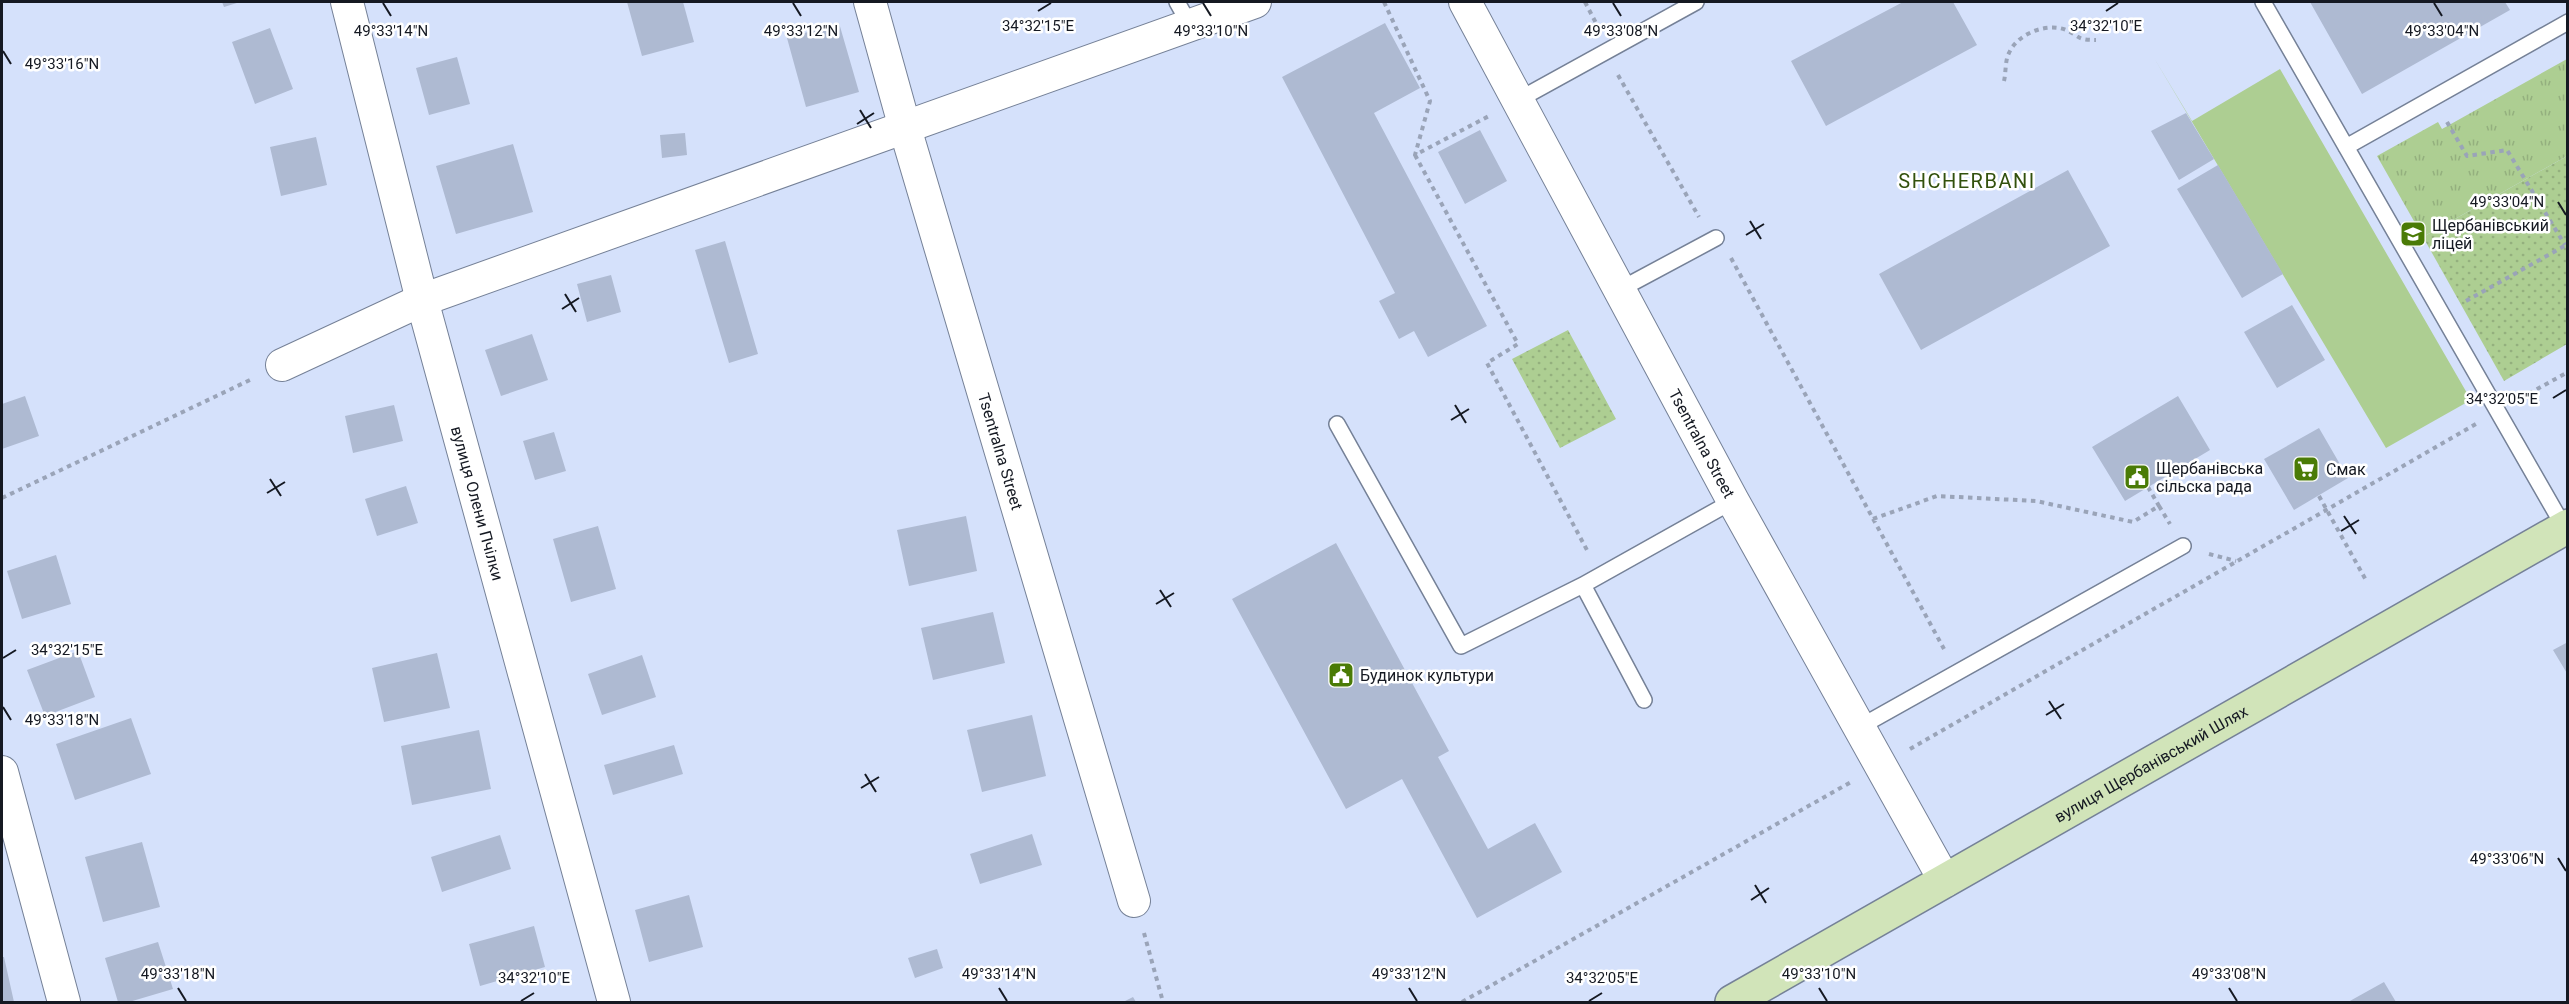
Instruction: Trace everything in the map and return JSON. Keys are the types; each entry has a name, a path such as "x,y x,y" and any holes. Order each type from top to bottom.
{"main road":[{"name":"вулиця Щербанівський Шлях","path":"1732,1002 2566,526"}],"street":[{"name":"вулиця Олени Пчілки","path":"347,2 422,300 614,1002"},
{"name":"Tsentralna Street","path":"870,2 905,128 1134,901"},
{"path":"282,365 422,300 905,128 1183,13 1255,2"},
{"name":"Tsentralna Street","path":"1464,2 1733,501 1945,881"},
{"path":"2,772 64,1002"}],"lane":[{"path":"1518,100 1696,2"},
{"path":"2263,2 2566,526"},
{"path":"2346,147 2568,22"},
{"path":"1619,290 1714,239"},
{"path":"1337,424 1461,646 1583,585 1733,501"},
{"path":"1858,728 2182,546"},
{"path":"1583,585 1644,700"}],"path":[{"path":"1384,2 1430,101 1415,155 1518,344 1487,363 1600,575"},
{"path":"1585,2 1603,36 1604,52 1714,239 1718,251 1727,250 1957,674"},
{"path":"2004,81 2009,53 2025,35 2049,27 2065,30 2080,40 2096,40"},
{"path":"2433,98 2467,156 2507,150 2566,245 2442,315"},
{"path":"1415,155 1518,100"},
{"path":"2,498 282,365"},
{"path":"1462,1002 2568,372"},
{"path":"2148,487 2159,506"},
{"path":"1873,519 1937,496 2036,501 2133,522"},
{"path":"2319,496 2367,582"},
{"path":"1134,901 1164,1002"}],"green space":[{"path":"2154,58 2192,121 2280,69 2471,400 2386,448"},
{"path":"2567,59 2567,156 2423,237 2377,156 2438,122 2442,129"},
{"path":"2567,156 2567,344 2504,381 2423,237"},
{"path":"1568,330 1616,419 1560,448 1512,359"}],"building":[{"path":"222,2 240,2 224,7"},
{"path":"627,2 683,2 694,42 642,56"},
{"path":"1903,2 1953,2 1977,45 1826,126 1791,61"},
{"path":"2310,2 2505,2 2510,10 2362,94"},
{"path":"839,23 859,92 806,107 787,38"},
{"path":"1385,23 1420,88 1374,113 1487,326 1428,357 1414,331 1399,339 1379,301 1395,293 1282,77"},
{"path":"270,28 293,89 255,104 232,42"},
{"path":"457,57 470,104 429,115 416,68"},
{"path":"2186,113 2214,159 2179,180 2151,131"},
{"path":"1480,130 1507,181 1465,204 1438,152"},
{"path":"685,133 687,155 662,158 660,135"},
{"path":"316,137 327,185 281,196 270,147"},
{"path":"513,144 533,212 456,234 436,166"},
{"path":"2218,165 2283,274 2242,298 2177,189"},
{"path":"2068,170 2110,246 1921,350 1879,274"},
{"path":"725,241 758,354 729,363 695,250"},
{"path":"611,275 621,312 587,322 577,284"},
{"path":"2292,305 2325,360 2277,388 2244,332"},
{"path":"532,334 548,380 501,396 485,350"},
{"path":"25,396 39,436 2,449 2,404"},
{"path":"2178,396 2210,450 2125,501 2092,447"},
{"path":"394,405 403,441 353,453 345,416"},
{"name":"Смак","path":"2319,428 2348,478 2294,510 2264,459"},
{"path":"554,432 566,471 535,480 523,441"},
{"path":"406,486 418,523 377,536 365,499"},
{"path":"966,516 977,571 909,586 897,530"},
{"path":"598,526 616,589 571,602 553,539"},
{"name":"Будинок культури","path":"1336,543 1449,751 1438,757 1488,849 1535,823 1562,872 1477,918 1402,779 1346,809 1232,599"},
{"path":"56,555 71,604 22,619 7,571"},
{"path":"993,612 1005,663 933,680 921,628"},
{"path":"2568,642 2568,675 2553,650"},
{"path":"78,651 95,697 45,716 27,670"},
{"path":"437,653 450,708 384,722 372,668"},
{"path":"642,655 656,697 602,715 588,674"},
{"path":"1032,715 1046,776 982,792 967,730"},
{"path":"131,718 151,774 75,800 56,744"},
{"path":"479,730 491,789 412,805 401,746"},
{"path":"674,745 683,774 613,795 604,765"},
{"path":"1032,834 1042,865 980,884 970,854"},
{"path":"500,835 511,869 442,892 431,857"},
{"path":"142,842 160,907 103,922 85,857"},
{"path":"689,895 703,947 649,962 635,910"},
{"path":"534,926 545,967 480,986 469,944"},
{"path":"158,942 173,989 129,1002 118,1002 105,958"},
{"path":"937,949 943,968 915,978 908,958"},
{"path":"2,957 4,957 14,1002 2,1002"},
{"path":"2384,982 2396,1002 2348,1002"},
{"path":"1133,997 1136,1002 1123,1002"}],"place":[{"name":"Щербанівський ліцей","path":"2413,234"},
{"name":"Смак","path":"2306,469"},
{"name":"Щербанівська сільска рада","path":"2137,477"},
{"name":"Будинок культури","path":"1341,675"}],"district":[{"name":"SHCHERBANI","path":"1967,181"}]}
